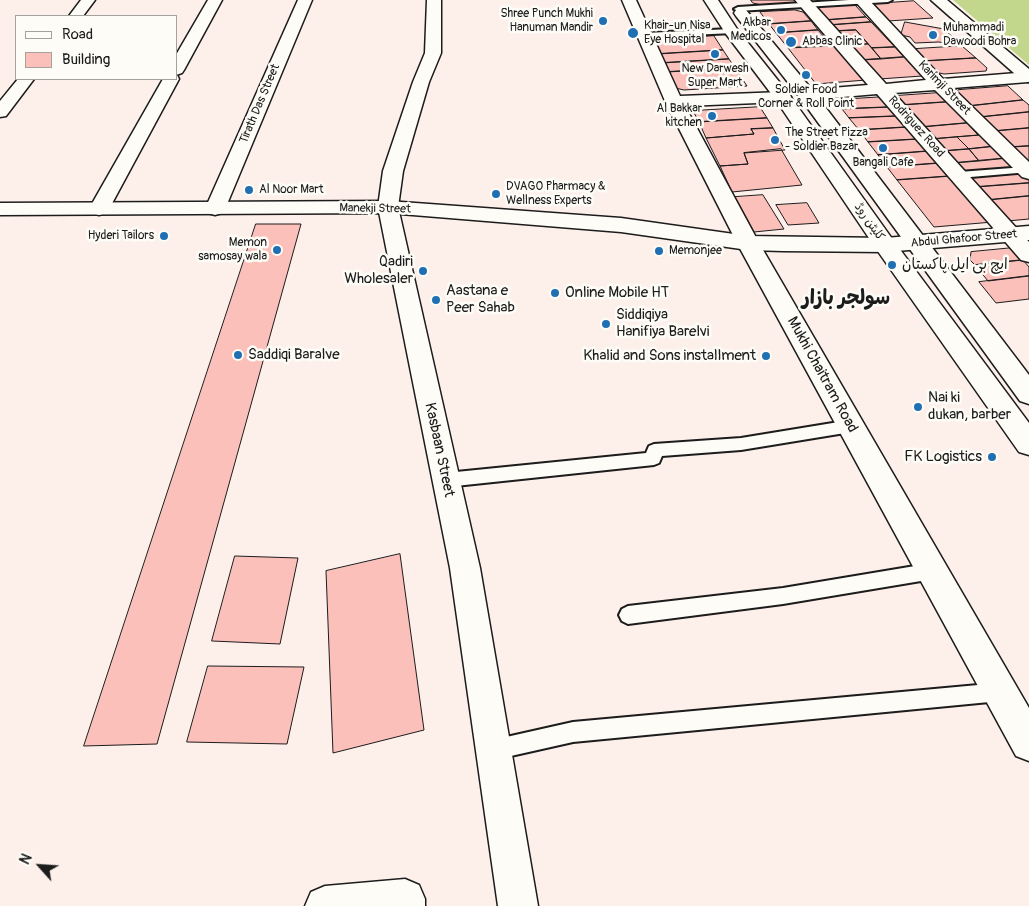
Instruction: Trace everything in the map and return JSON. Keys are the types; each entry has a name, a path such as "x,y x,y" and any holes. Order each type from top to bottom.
{"street":[{"path":"77,15 88,0"},
{"path":"178,66 215,0"},
{"name":"Tirath Das Street","path":"215,209 305,0"},
{"name":"Kasbaan Street","path":"434,0 432,53 392,171 388,207 464,568 518,906"},
{"name":"Mukhi Chaitram Road","path":"629,0 674,101 748,243 1028,739"},
{"name":"کلیٹن روڈ","path":"711,0 731,31 782,97 885,245 1029,444"},
{"path":"938,0 1029,77"},
{"name":"Karimji Street","path":"862,1 939,84 1027,171"},
{"name":"Rodriguez Road","path":"804,2 959,175 1020,233 1029,255"},
{"name":"کلیٹن روڈ","path":"734,5 806,95 1029,394"},
{"path":"806,95 1029,77"},
{"path":"0,112 25,80"},
{"path":"99,208 170,80"},
{"path":"674,101 782,97"},
{"name":"Manekji Street","path":"0,208 215,209 388,207 621,225 748,243"},
{"name":"Abdul Ghafoor Street","path":"748,243 885,245 1020,233"},
{"path":"325,906 405,899 405,906"}],"lane":[{"path":"734,5 888,0"},
{"path":"645,35 731,31"},
{"path":"959,175 1027,171"},
{"path":"446,480 654,459 654,450 741,444 851,426"},
{"path":"628,615 783,596 932,571"},
{"path":"493,750 573,732 1000,692"}],"green space":[{"path":"953,0 1029,0 1029,65"}],"building":[{"path":"751,0 794,0 797,3 762,5 753,3"},
{"path":"914,1 933,18 888,21 871,4"},
{"path":"855,5 866,17 826,20 815,7"},
{"path":"795,10 803,12 811,21 769,24 760,12"},
{"path":"866,17 871,22 830,25 826,20"},
{"path":"811,21 818,30 776,33 769,24"},
{"path":"871,22 895,47 872,48 856,30 836,31 830,25"},
{"path":"905,22 944,29 962,46 939,42 915,43 910,37 901,35"},
{"path":"818,30 832,46 788,48 776,33"},
{"path":"856,30 868,44 848,45 836,31"},
{"path":"714,36 723,50 658,54 652,42 656,39"},
{"path":"868,44 881,59 862,60 848,45"},
{"path":"837,45 866,80 816,84 788,48"},
{"path":"962,46 976,58 925,61 914,49"},
{"path":"895,47 904,57 881,59 872,48"},
{"path":"723,50 729,59 662,63 658,54"},
{"path":"904,57 922,76 879,79 862,60"},
{"path":"976,58 987,68 986,71 944,74 935,72 925,61"},
{"path":"729,59 735,68 667,72 662,63"},
{"path":"735,68 747,86 684,90 675,88 667,72"},
{"path":"1008,86 1023,100 969,106 956,93 958,90"},
{"path":"937,93 946,102 902,105 894,96"},
{"path":"883,97 892,107 842,109 835,100"},
{"path":"1023,100 1029,105 1029,112 981,117 969,106"},
{"path":"946,102 967,123 922,127 902,105"},
{"path":"760,107 767,118 699,122 693,111"},
{"path":"892,107 899,116 849,118 842,109"},
{"path":"1029,112 1029,128 995,131 981,117"},
{"path":"899,116 909,127 859,130 849,118"},
{"path":"767,118 773,128 751,129 754,134 706,138 699,122"},
{"path":"967,123 978,135 933,139 922,127"},
{"path":"909,127 920,139 868,142 859,130"},
{"path":"773,128 785,150 744,153 748,164 720,166 706,138 754,134 751,129"},
{"path":"1029,128 1029,146 1012,147 995,131"},
{"path":"985,135 997,146 969,149 957,137"},
{"path":"957,137 969,149 944,151 933,139"},
{"path":"920,139 930,151 878,155 868,142"},
{"path":"997,146 1008,158 979,161 969,149"},
{"path":"1029,146 1029,164 1012,147"},
{"path":"781,149 802,185 732,192 720,166 748,164 744,153"},
{"path":"969,149 979,161 954,163 944,151"},
{"path":"930,151 941,163 887,167 878,155"},
{"path":"1008,158 1017,168 963,173 954,163"},
{"path":"941,163 952,176 897,180 887,167"},
{"path":"1022,172 1029,180 1029,183 976,187 967,177"},
{"path":"952,176 993,222 934,227 897,180"},
{"path":"1029,183 1029,196 988,200 976,187"},
{"path":"763,195 784,229 754,232 735,197"},
{"path":"1029,196 1029,219 1007,221 988,200"},
{"path":"807,203 819,223 788,225 776,205"},
{"path":"256,224 301,224 157,744 84,746"},
{"path":"1012,248 1023,260 975,265 970,260 971,252"},
{"path":"1023,260 1029,267 1029,276 988,281 975,265"},
{"path":"1029,276 1029,299 996,303 979,282"},
{"path":"400,554 424,730 333,753 326,571"},
{"path":"235,556 298,558 280,644 212,641"},
{"path":"208,666 304,667 287,744 187,742"}],"place":[{"name":"Shree Punch Mukhi Hanuman Mandir","path":"603,21"},
{"name":"Akbar Medicos","path":"781,30"},
{"name":"Khair-un Nisa Eye Hospital","path":"633,33"},
{"name":"Muhammadi Dawoodi Bohra","path":"933,35"},
{"name":"Abbas Clinic","path":"791,42"},
{"name":"New Darwesh Super Mart","path":"715,54"},
{"name":"Soldier Food Corner & Roll Point","path":"806,75"},
{"name":"Al Bakkar kitchen","path":"712,116"},
{"name":"The Street Pizza - Soldier Bazar","path":"775,140"},
{"name":"Bangali Cafe","path":"883,148"},
{"name":"Al Noor Mart","path":"249,190"},
{"name":"DVAGO Pharmacy & Wellness Experts","path":"496,194"},
{"name":"Hyderi Tailors","path":"164,236"},
{"name":"Memon samosay wala","path":"277,250"},
{"name":"Memonjee","path":"659,251"},
{"name":"ایچ بی ایل پاکستان","path":"892,265"},
{"name":"Qadiri Wholesaler","path":"423,271"},
{"name":"Online Mobile HT","path":"555,293"},
{"name":"Aastana e Peer Sahab","path":"436,300"},
{"name":"Siddiqiya Hanifiya Barelvi","path":"606,324"},
{"name":"Saddiqi Baralve","path":"238,355"},
{"name":"Khalid and Sons installment","path":"766,356"},
{"name":"Nai ki dukan, barber","path":"918,407"},
{"name":"FK Logistics","path":"992,457"}],"district":[{"name":"سولجر بازار","path":"846,299"}]}
